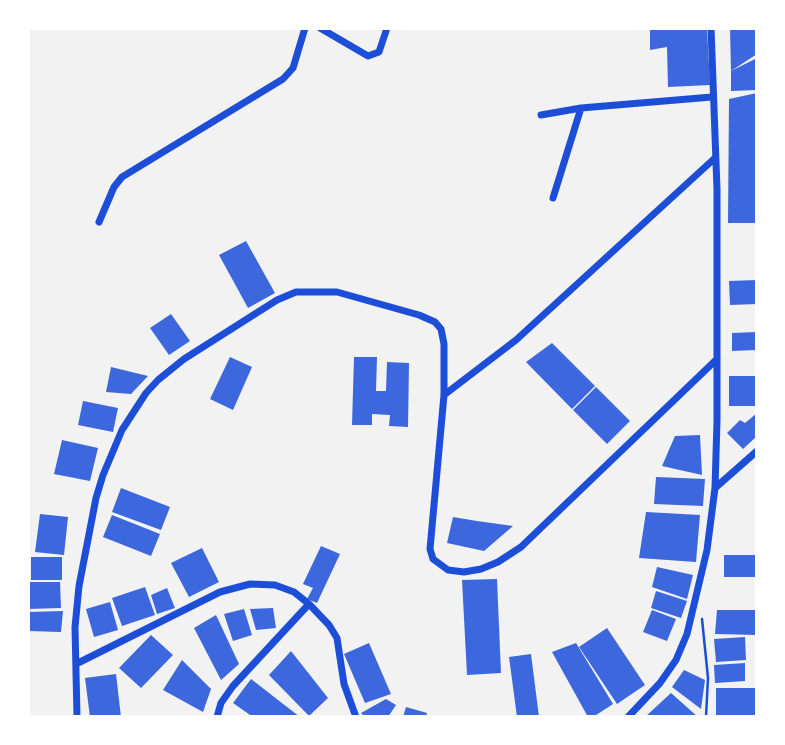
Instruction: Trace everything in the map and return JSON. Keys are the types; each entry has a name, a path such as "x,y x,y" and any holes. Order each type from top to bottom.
{"street":[{"path":"99,222 114,187 122,177 283,79 293,68 305,28"},
{"path":"320,28 368,56 379,52 387,28"},
{"path":"628,717 641,706 676,660 687,634 707,550 715,488 717,190 711,28"},
{"path":"541,116 581,108 712,97"},
{"path":"553,198 581,108"},
{"path":"444,395 516,340 715,158"},
{"path":"77,717 75,627 79,586 103,475 122,430 146,393 158,380 184,359 277,300 296,292 337,292 435,321 444,344 444,395 430,549 438,565 448,570 464,572 490,566 522,547 717,359"},
{"path":"715,488 757,451"},
{"path":"76,664 220,592 250,584 275,585 294,592 309,604 337,638 344,684 356,717"},
{"path":"217,717 221,703 233,686 309,604"}],"path":[{"path":"698,596 706,642 706,717"}],"building":[{"path":"650,28 707,28 710,85 668,87 667,47 650,50"},
{"path":"730,28 757,28 757,54 731,71"},
{"path":"757,58 757,90 731,91 731,71"},
{"path":"757,93 757,223 728,223 729,99"},
{"path":"246,241 275,293 248,308 219,255"},
{"path":"757,280 757,304 730,305 729,281"},
{"path":"171,314 190,341 169,355 150,328"},
{"path":"757,332 757,350 732,351 732,333"},
{"path":"552,343 595,386 572,409 526,362"},
{"path":"230,357 252,367 233,410 210,399"},
{"path":"354,357 377,357 376,391 386,391 387,362 409,363 408,427 389,426 390,415 372,414 372,425 352,425"},
{"path":"111,367 148,376 131,394 106,392"},
{"path":"729,376 756,376 756,406 729,406"},
{"path":"596,387 630,421 607,444 573,410"},
{"path":"83,401 118,408 113,432 78,425"},
{"path":"757,413 757,436 743,449 727,433 740,420 745,423"},
{"path":"700,435 702,475 662,466 675,436"},
{"path":"62,440 98,448 90,481 54,474"},
{"path":"656,477 705,479 703,506 654,504"},
{"path":"121,488 170,507 161,530 112,512"},
{"path":"646,512 700,515 696,562 639,558"},
{"path":"40,514 68,517 64,555 35,552"},
{"path":"112,515 160,534 151,556 103,537"},
{"path":"453,517 513,526 484,551 447,543"},
{"path":"321,546 340,554 317,603 307,599 313,588 303,584"},
{"path":"202,548 219,582 189,597 171,563"},
{"path":"724,555 757,555 757,577 724,577"},
{"path":"31,557 62,557 62,580 31,580"},
{"path":"657,567 693,575 687,599 652,587"},
{"path":"497,579 501,673 467,675 462,580"},
{"path":"28,582 60,582 61,608 28,609"},
{"path":"145,587 155,615 122,626 112,598"},
{"path":"167,588 175,608 157,614 151,595"},
{"path":"656,591 687,601 681,618 651,608"},
{"path":"110,602 118,630 94,637 86,609"},
{"path":"273,608 276,628 256,630 250,609"},
{"path":"244,609 252,635 233,641 224,614"},
{"path":"652,610 676,619 667,641 643,632"},
{"path":"717,610 757,610 757,635 715,634"},
{"path":"63,611 61,632 28,631 28,612"},
{"path":"216,615 239,664 221,680 194,628"},
{"path":"607,628 645,685 617,704 579,647"},
{"path":"151,635 173,655 141,688 119,668"},
{"path":"745,637 746,660 716,662 714,639"},
{"path":"369,643 391,694 365,703 344,654"},
{"path":"576,643 613,704 593,717 588,717 552,652"},
{"path":"291,651 328,698 309,716 269,675"},
{"path":"531,654 539,717 517,717 509,657"},
{"path":"182,660 211,689 203,712 163,690"},
{"path":"745,663 745,681 715,683 714,665"},
{"path":"684,670 705,680 701,709 672,687"},
{"path":"116,674 121,717 90,717 85,678"},
{"path":"251,679 300,717 253,717 233,703"},
{"path":"716,688 757,688 757,715 716,715"},
{"path":"671,693 698,717 645,717"},
{"path":"386,699 396,705 388,717 365,717 361,713"},
{"path":"406,707 427,713 426,717 403,717"}]}
